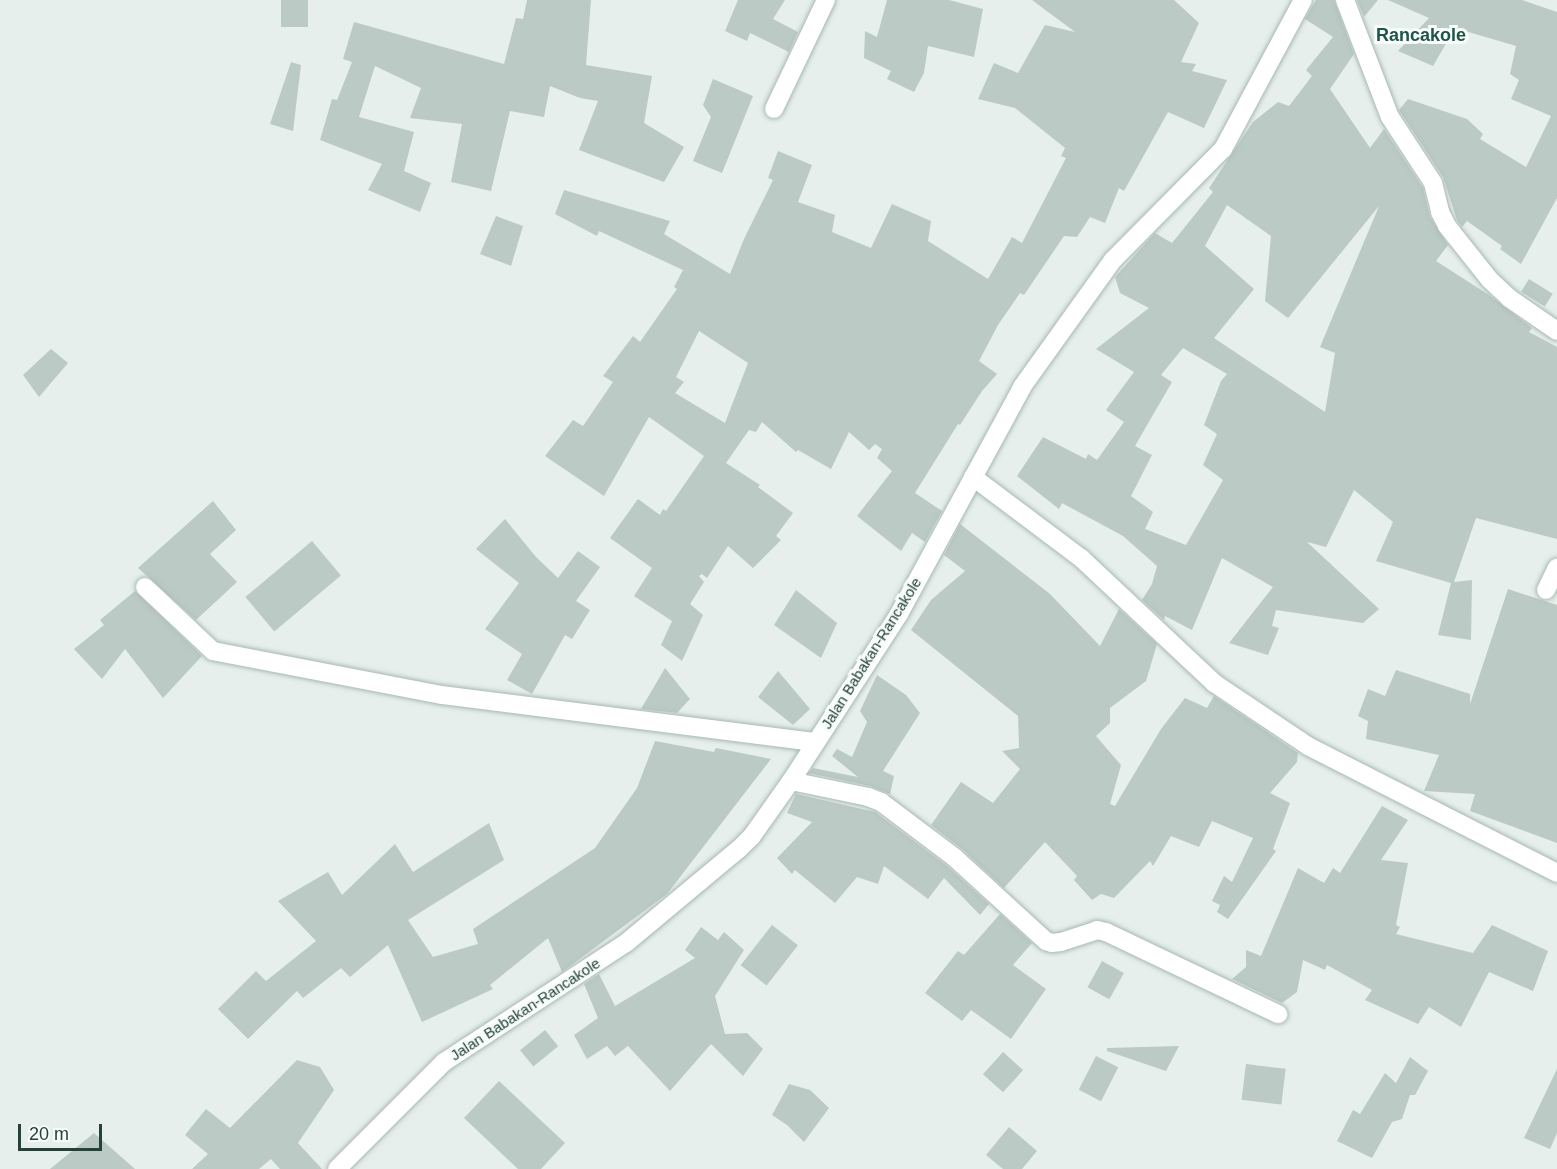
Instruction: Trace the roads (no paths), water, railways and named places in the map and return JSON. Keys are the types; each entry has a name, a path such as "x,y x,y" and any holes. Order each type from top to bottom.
{"street":[{"path":"774,109 826,0"},
{"name":"Jalan Babakan-Rancakole","path":"337,1169 444,1062 626,944 739,849 764,820 899,614 1022,387 1113,260 1223,149 1303,0"},
{"path":"1345,0 1390,117 1433,183 1440,212 1447,226 1490,280 1509,298 1557,331"},
{"path":"973,477 1080,558 1223,689 1308,746 1557,873"},
{"path":"1546,590 1557,567"},
{"path":"145,586 213,651 442,695 816,742"},
{"path":"791,781 868,797 881,802 954,857 1052,944 1096,930 1106,932 1278,1014"}],"district":[{"name":"Rancakole","path":"1421,35"}]}
